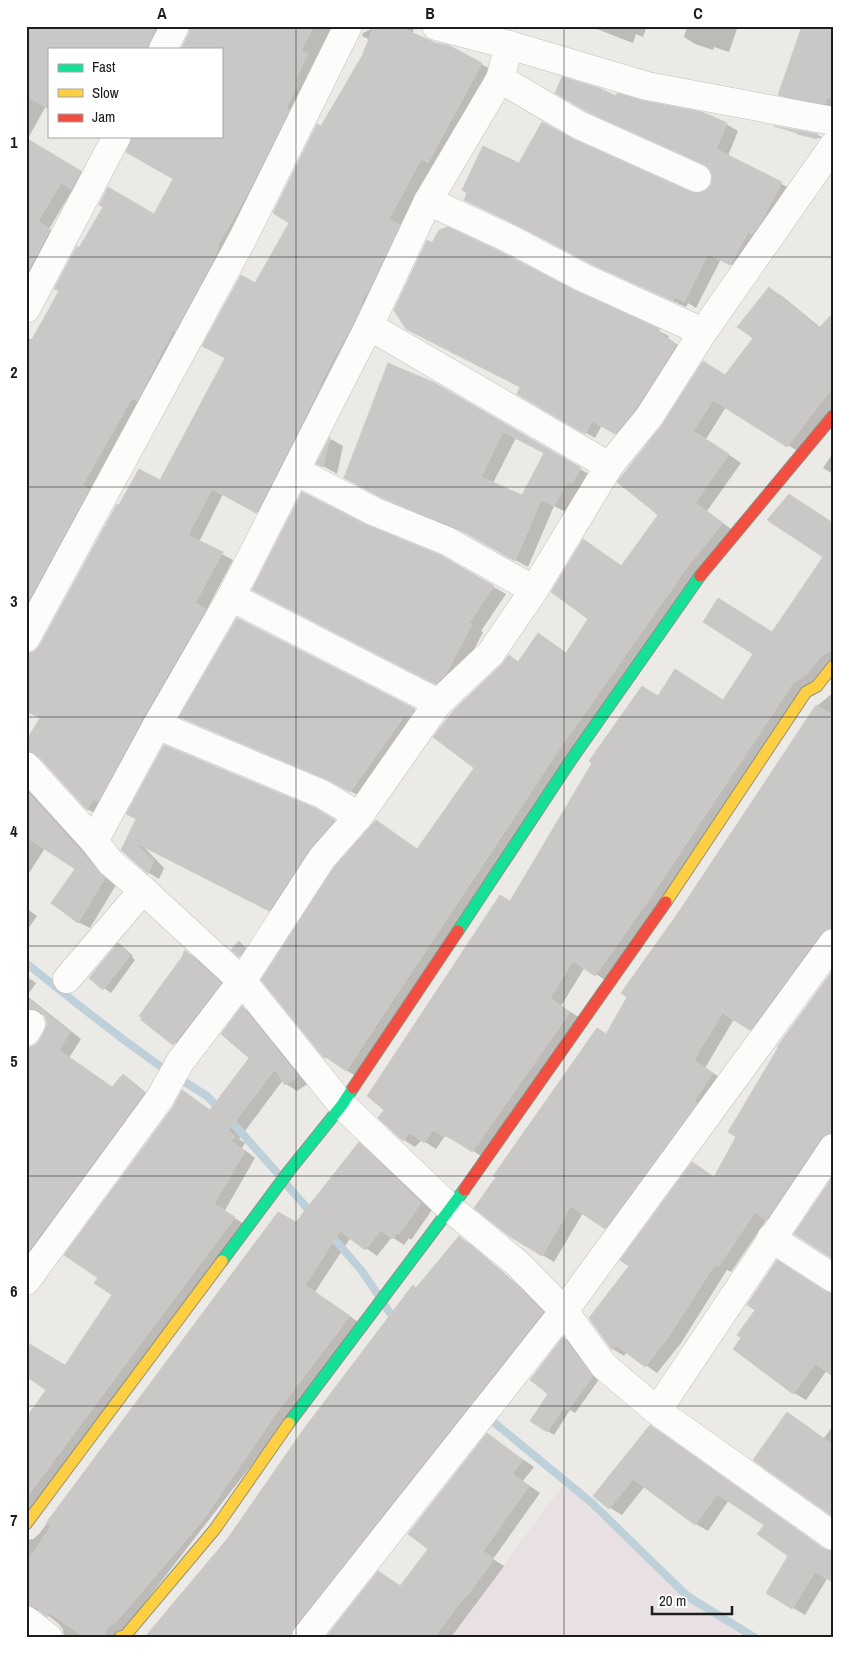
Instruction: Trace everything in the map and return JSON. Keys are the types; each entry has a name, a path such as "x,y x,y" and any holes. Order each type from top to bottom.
{"street":[{"path":"164,48 175,26"},
{"path":"26,638 243,238 348,26"},
{"path":"436,26 509,44 647,86 833,121"},
{"path":"94,841 230,596 296,471 370,326 428,201 500,79 509,44"},
{"path":"500,79 578,125 697,178"},
{"path":"26,310 116,138"},
{"path":"26,1281 160,1098 180,1062 242,981 322,858 359,816 438,703 491,653 534,590 609,466 649,417 703,332 833,146"},
{"path":"428,201 508,238 582,277 703,332"},
{"path":"370,326 609,466"},
{"path":"26,1524 289,1171 342,1105 571,760 696,583 833,416"},
{"path":"296,471 372,511 447,541 534,590"},
{"path":"230,596 438,703"},
{"path":"120,1637 125,1636 215,1529 290,1421 451,1208 665,904 806,692 817,686 833,666"},
{"path":"157,726 322,794 359,816"},
{"path":"26,766 94,841 111,863 242,981 342,1105 451,1208 518,1264 564,1311 604,1366 657,1411 833,1536"},
{"path":"68,979 143,890"},
{"path":"306,1637 564,1311 833,943"},
{"path":"657,1411 833,1148"},
{"path":"771,1238 833,1278"},
{"path":"26,1620 48,1637"}],"shaded area":[{"path":"567,1480 741,1637 450,1637"}],"building":[{"path":"26,26 157,26 148,48 48,48 48,108 26,96"},
{"path":"190,26 314,26 301,50 308,54 294,82 298,84 286,108 289,110 246,196 218,245 213,260 175,331 173,330 137,401 132,398 82,486 89,489 26,605 26,350 59,291 54,289 77,246 79,248 103,207 99,205 108,187 154,214 173,179 126,152 131,138 222,138 222,48 182,48 189,33"},
{"path":"374,26 397,26 436,43 448,45 482,63 428,163 421,159 389,219 400,225 365,297 363,296 355,319 320,384 256,513 212,489 188,535 223,552 195,603 206,609 143,717 99,800 93,799 87,810 38,756 31,751 26,751 26,741 40,718 26,711 26,654 34,652 40,645 117,504 119,505 139,469 160,480 225,358 202,346 241,275 255,283 289,223 273,213 317,124 321,126 362,56"},
{"path":"802,26 833,26 833,99 827,97 825,104 778,95"},
{"path":"562,77 599,88 616,96 617,93 644,101 702,112 727,123 716,149 782,182 761,222 752,234 748,232 730,265 708,254 684,302 675,297 673,301 589,263 515,224 464,200 467,193 462,190 483,146 519,163 542,122 573,139 691,192 699,193 711,185 712,176 709,168 703,164 586,111 555,93"},
{"path":"774,126 818,134 817,139 797,134"},
{"path":"26,138 81,171 71,189 61,183 38,221 50,229 27,273"},
{"path":"448,227 576,291 660,329 659,332 676,345 636,408 615,434 592,421 585,434 517,394 520,387 406,329 394,310 427,240 432,243 439,230"},
{"path":"769,287 819,328 833,313 833,387 787,447 713,400 693,431 729,454 695,503 723,523 688,566 558,751 346,1071 326,1057 324,1058 261,980 334,867 376,820 417,849 474,768 433,737 454,710 509,655 518,662 538,633 566,653 588,619 551,592 583,539 621,566 658,515 617,482 662,425 703,361 725,375 753,338 737,327"},
{"path":"388,363 435,383 581,468 572,483 568,481 554,506 541,500 515,561 455,527 380,497 344,478","holes":["503,432 544,453 522,495 481,477"]},
{"path":"330,437 323,467 316,464"},
{"path":"302,492 367,525 440,555 494,586 469,623 472,624 446,674 435,684 252,590"},
{"path":"789,494 833,523 833,651 821,656 807,674 793,683 652,895 595,976 573,961 550,998 570,1012 472,1152 446,1135 445,1137 433,1130 424,1143 410,1133 403,1141 378,1118 384,1110 367,1096 500,895 510,901 592,763 589,761 642,686 658,696 675,669 723,700 753,654 703,622 718,598 772,632 823,557 767,520"},
{"path":"237,618 415,709 409,718 405,715 350,792 328,780 179,717"},
{"path":"816,705 833,715 833,928 826,929 820,934 750,1030 722,1013 694,1060 713,1073 694,1101 697,1103 605,1229 571,1206 542,1256 509,1236 474,1208 496,1177 493,1176 597,1028 606,1034 627,997 621,993 678,913"},
{"path":"164,745 315,808 335,820 309,849 269,911 134,842 154,861 148,874 121,850 136,819 126,814"},
{"path":"26,790 105,878 78,923 51,903 75,869 26,837"},
{"path":"239,941 245,947 239,957 231,950"},
{"path":"118,943 128,951 126,953 130,956 103,990 89,978"},
{"path":"185,950 221,983 173,1045 141,1020 142,1018 139,1016 182,957"},
{"path":"833,970 833,1133 826,1134 820,1139 766,1220 755,1212 719,1266 715,1264 669,1336 645,1367 616,1345 612,1350 589,1318 629,1266 620,1260 692,1162 714,1177 736,1137 728,1132 777,1047"},
{"path":"26,997 70,1032 59,1050 112,1087 123,1074 145,1092 26,1254 26,1048 34,1046 39,1041 47,1024 45,1016 40,1011 32,1008 26,1010"},
{"path":"242,1006 298,1076 285,1085 275,1069 228,1131 235,1136 231,1141 245,1151 214,1204 235,1217 26,1498 26,1418 46,1390 26,1376 26,1342 65,1365 112,1295 94,1283 98,1278 64,1255 173,1107 182,1090 210,1110 249,1058 221,1034"},
{"path":"359,1142 421,1203 399,1234 397,1233 392,1239 381,1230 365,1250 340,1231 305,1285 350,1316 277,1412 203,1520 116,1622 109,1626 105,1632 105,1637 84,1637 50,1613 47,1617 35,1607 26,1605 26,1564 51,1526 46,1523 278,1212 296,1222"},
{"path":"833,1176 833,1259 794,1234"},
{"path":"459,1236 522,1290 543,1312 294,1627 291,1637 145,1637 228,1538 303,1430 409,1290 413,1285 416,1288"},
{"path":"777,1260 825,1291 833,1294 833,1376 815,1364 793,1394 733,1349 741,1338 737,1335 755,1310 747,1305"},
{"path":"563,1337 593,1376 568,1410 564,1407 547,1432 530,1421 548,1394 530,1380"},
{"path":"787,1412 833,1445 833,1517 753,1460"},
{"path":"650,1425 824,1549 833,1551 833,1582 815,1572 792,1609 766,1593 788,1556 757,1534 764,1525 717,1494 695,1525 633,1479 609,1509 593,1496"},
{"path":"487,1433 523,1460 512,1474 529,1486 483,1551 494,1559 466,1597 434,1637 326,1637 378,1571 400,1586 428,1549 408,1534"}],"waterway":[{"path":"26,963 124,1040 164,1069 207,1096 279,1175"},
{"path":"286,1184 313,1215"},
{"path":"329,1233 362,1271 396,1322"},
{"path":"463,1397 592,1503 687,1596 754,1637"}],"traffic: fast":[{"path":"458,931 571,760 700,576"},
{"path":"222,1261 353,1088"},
{"path":"289,1423 464,1190"}],"traffic: slow":[{"path":"666,902 806,692 817,686 833,666"},
{"path":"26,1524 222,1261"},
{"path":"120,1637 125,1636 215,1529 289,1423"}],"traffic: jam":[{"path":"700,576 833,416"},
{"path":"464,1190 666,902"},
{"path":"353,1088 458,931"}]}
